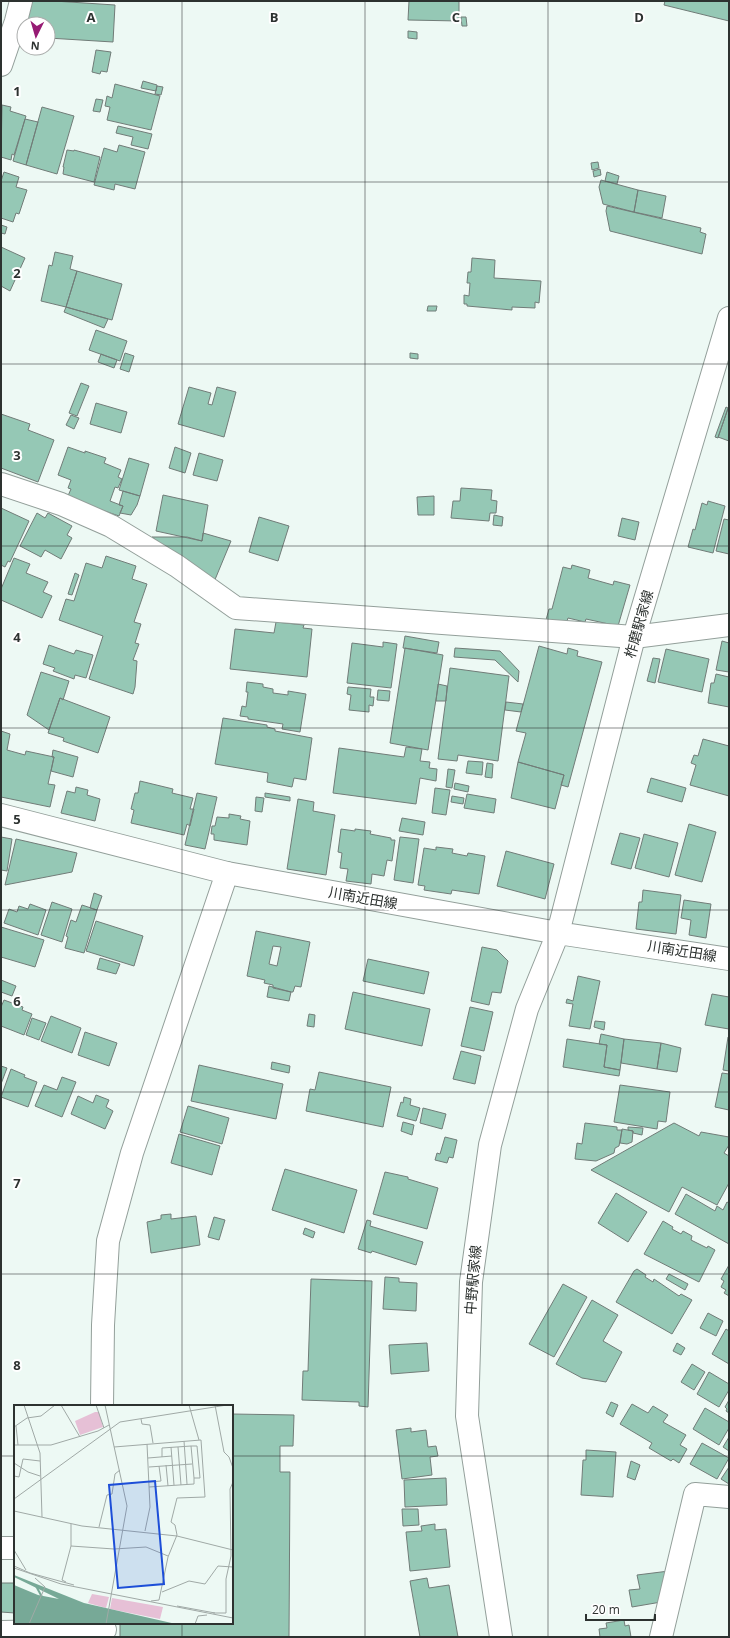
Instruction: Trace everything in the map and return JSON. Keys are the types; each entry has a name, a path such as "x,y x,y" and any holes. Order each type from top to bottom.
{"main road":[{"path":"1,65 21,1"},
{"name":"柞磨駅家線","path":"558,933 634,637 729,318"},
{"path":"1,484 61,504 111,526 177,566 236,608 634,637 729,625"},
{"name":"川南近田線","path":"1,815 227,873 558,933 729,959"},
{"path":"102,1405 103,1325 108,1241 132,1153 227,873"},
{"name":"中野駅家線","path":"501,1637 468,1416 471,1282 490,1145 527,1008 558,933"},
{"path":"661,1637 695,1494 729,1497"},
{"path":"1,1548 14,1548"},
{"path":"1,1632 104,1630"}],"building":[{"path":"23,1 54,1 115,5 113,42 56,38 56,16 22,16"},
{"path":"409,1 459,1 459,21 408,20"},
{"path":"665,1 729,1 729,21 664,5"},
{"path":"461,17 466,17 467,26 462,26"},
{"path":"408,31 417,32 417,39 408,38"},
{"path":"96,50 111,52 107,72 101,71 100,74 92,72"},
{"path":"143,81 157,85 156,91 141,88"},
{"path":"115,84 160,96 151,130 107,120 110,107 105,106 107,96 112,98"},
{"path":"157,86 163,87 161,95 155,94"},
{"path":"96,99 103,100 100,112 93,111"},
{"path":"2,105 11,107 10,111 26,116 14,155 12,154 11,160 1,157"},
{"path":"42,107 74,116 57,174 26,165"},
{"path":"25,119 38,122 26,165 13,161"},
{"path":"118,126 152,134 148,149 131,145 133,137 116,133"},
{"path":"119,145 145,152 135,189 115,184 114,190 94,185 104,148 117,152"},
{"path":"67,150 74,150 100,157 94,182 63,174"},
{"path":"598,162 599,168 592,170 591,163"},
{"path":"600,169 601,175 594,177 593,171"},
{"path":"4,172 19,177 16,187 27,190 19,214 16,213 13,222 1,218 1,181"},
{"path":"607,172 619,176 617,184 605,181"},
{"path":"601,180 638,190 634,212 603,204 599,187"},
{"path":"638,190 666,196 662,218 634,212"},
{"path":"607,206 701,228 700,232 706,234 702,254 610,231 606,211"},
{"path":"1,225 7,227 5,234 1,233"},
{"path":"1,247 25,258 10,291 1,286"},
{"path":"55,252 73,256 70,269 77,271 66,307 41,301 49,265 52,266"},
{"path":"472,258 495,260 494,278 541,281 539,303 535,302 535,308 512,307 512,310 467,306 467,304 464,304 464,295 469,296 470,283 467,283 468,272 471,272"},
{"path":"77,271 122,284 112,320 66,307"},
{"path":"428,306 437,306 436,311 427,311"},
{"path":"66,307 108,319 104,328 64,312"},
{"path":"96,330 127,341 120,361 89,350"},
{"path":"125,353 134,356 129,372 120,369"},
{"path":"410,353 418,354 418,359 410,358"},
{"path":"101,354 117,360 114,368 98,362"},
{"path":"81,383 89,386 77,416 69,413"},
{"path":"189,387 211,393 208,404 212,405 217,387 236,392 224,437 178,424"},
{"path":"96,403 127,412 121,433 90,424"},
{"path":"729,406 729,441 718,437"},
{"path":"726,407 728,408 718,438 715,437"},
{"path":"1,414 30,424 28,430 54,440 38,482 1,468"},
{"path":"71,415 79,418 74,429 66,425"},
{"path":"68,447 106,458 104,463 121,470 118,477 122,479 118,488 115,487 110,501 123,506 119,516 67,498 71,489 68,488 71,480 58,475"},
{"path":"175,447 191,453 185,473 169,468"},
{"path":"199,453 223,460 217,481 193,475"},
{"path":"129,458 149,464 140,496 119,490"},
{"path":"461,488 492,490 491,500 497,501 496,513 490,513 489,521 451,518 453,501 460,501"},
{"path":"123,491 140,496 131,515 120,513 123,506 119,505"},
{"path":"163,495 208,505 202,541 156,531"},
{"path":"434,496 434,515 418,515 417,497"},
{"path":"708,501 725,506 713,553 688,547 693,529 695,530 702,503 707,505"},
{"path":"1,508 29,521 10,562 8,561 5,567 1,565"},
{"path":"37,513 45,518 48,513 72,526 67,535 72,538 61,559 45,550 41,557 20,546"},
{"path":"494,515 503,517 502,526 493,525"},
{"path":"259,517 289,526 278,561 249,552"},
{"path":"622,518 639,522 635,540 618,536"},
{"path":"724,519 729,520 729,554 716,551"},
{"path":"203,533 231,541 214,582 195,570 152,537 187,537 202,541"},
{"path":"106,556 136,566 132,579 147,584 134,622 141,624 135,643 139,644 133,660 137,661 133,694 89,679 103,636 59,620 66,599 74,601 86,563 102,568"},
{"path":"14,558 30,564 26,573 48,582 43,592 52,596 42,618 1,600 1,589"},
{"path":"572,565 590,570 588,578 613,585 614,581 630,585 618,626 586,619 585,622 568,618 566,624 546,620 549,609 552,609 563,567 571,569"},
{"path":"75,573 79,575 72,595 68,594"},
{"path":"276,622 304,625 303,628 312,629 307,677 230,669 235,629 274,633"},
{"path":"405,636 439,642 437,653 403,648"},
{"path":"722,641 729,643 729,672 716,670"},
{"path":"383,642 397,644 391,688 347,683 352,643 383,647"},
{"path":"49,645 74,654 76,650 93,655 86,678 75,675 74,679 53,671 55,668 43,664"},
{"path":"539,646 567,654 568,648 578,651 577,656 602,662 568,787 561,785 564,775 518,762 526,733 516,731"},
{"path":"405,648 443,655 428,750 390,743"},
{"path":"455,648 500,651 519,671 518,682 495,660 454,657"},
{"path":"666,649 709,659 702,692 658,682"},
{"path":"653,658 660,659 655,683 647,681"},
{"path":"450,668 509,676 498,761 458,755 457,761 438,759"},
{"path":"41,672 69,681 63,700 60,698 49,730 27,715"},
{"path":"716,674 729,677 729,707 708,703 711,683 714,683"},
{"path":"247,682 263,684 263,687 273,689 273,693 288,695 288,691 306,694 300,732 282,729 283,724 248,719 248,717 240,716 242,706 246,707 248,692 246,692"},
{"path":"438,684 447,686 446,701 436,701"},
{"path":"348,687 371,689 370,697 374,697 373,706 369,705 369,712 349,710 351,695 347,694"},
{"path":"378,690 390,691 389,701 377,700"},
{"path":"60,698 110,717 98,753 63,741 64,738 48,733"},
{"path":"506,702 523,704 521,712 505,710"},
{"path":"223,718 267,725 267,727 275,729 275,731 312,738 306,780 294,778 292,787 267,782 268,773 215,764"},
{"path":"1,731 10,734 7,750 25,755 26,751 54,757 48,784 55,785 50,807 1,797"},
{"path":"703,739 729,746 729,796 690,785 696,765 691,763 694,755 698,756"},
{"path":"406,747 422,749 420,761 430,762 429,768 437,769 436,781 420,778 416,804 333,793 339,748 404,757"},
{"path":"53,750 78,757 73,777 51,771 54,757 52,757"},
{"path":"468,761 483,762 482,775 466,773"},
{"path":"518,762 564,775 555,809 511,798"},
{"path":"487,763 493,764 492,778 485,777"},
{"path":"448,769 455,770 452,788 446,787"},
{"path":"651,778 686,788 682,802 647,792"},
{"path":"140,781 173,789 172,793 193,798 190,809 194,809 190,826 187,824 184,835 131,823 134,810 131,809 135,793 138,793"},
{"path":"455,783 469,786 468,792 454,789"},
{"path":"76,787 88,790 87,795 100,799 95,821 61,813 67,791 75,793"},
{"path":"435,788 450,790 446,815 432,813"},
{"path":"197,793 217,797 205,849 185,845"},
{"path":"265,793 290,797 290,801 265,797"},
{"path":"467,794 496,799 494,813 464,808"},
{"path":"452,796 464,798 463,804 451,802"},
{"path":"256,797 264,798 262,812 255,811"},
{"path":"298,799 314,802 313,811 335,815 326,875 287,869"},
{"path":"229,814 241,816 240,819 250,821 247,845 214,840 214,834 211,834 212,826 215,826 217,817 229,818"},
{"path":"402,818 425,822 423,835 399,831"},
{"path":"689,824 716,832 702,882 675,875"},
{"path":"341,829 371,831 370,834 395,840 392,861 387,860 384,876 372,874 371,884 346,881 348,869 340,868 342,853 338,852"},
{"path":"620,833 640,838 631,869 611,864"},
{"path":"644,834 678,843 669,877 635,868"},
{"path":"1,837 12,839 7,871 1,870"},
{"path":"400,837 419,839 413,883 394,880"},
{"path":"16,839 77,853 72,872 5,885"},
{"path":"436,847 453,849 452,853 467,856 468,853 485,856 479,894 452,890 451,894 424,890 425,886 418,885 424,848 436,850"},
{"path":"506,851 554,864 545,899 497,886"},
{"path":"643,890 681,895 676,934 636,929 639,902 642,902"},
{"path":"94,893 102,896 97,910 90,908"},
{"path":"684,900 711,904 706,938 689,935 691,920 681,918"},
{"path":"52,902 72,909 62,942 41,935"},
{"path":"30,904 46,910 38,935 4,923 9,909 17,912 19,906 28,909"},
{"path":"82,905 97,910 84,953 65,948 68,937 66,936 71,920 76,922"},
{"path":"96,921 143,936 134,966 86,951"},
{"path":"1,927 44,940 35,967 1,957"},
{"path":"256,931 310,942 301,987 295,986 293,992 273,988 273,985 264,983 265,980 247,976","holes":["273,946 281,947 277,966 269,964"]},
{"path":"482,947 497,950 508,961 501,993 492,992 489,1005 471,1001"},
{"path":"100,958 120,964 116,974 97,969"},
{"path":"368,959 429,972 424,994 363,981"},
{"path":"578,976 600,981 590,1029 569,1026 573,1004 566,1003 567,999 573,1001"},
{"path":"1,980 16,986 12,996 1,992"},
{"path":"269,986 291,992 289,1001 267,997"},
{"path":"353,992 430,1009 422,1046 345,1029"},
{"path":"712,994 729,997 729,1029 705,1025"},
{"path":"4,1000 23,1007 22,1010 32,1014 24,1035 1,1026 1,1007"},
{"path":"470,1007 493,1012 484,1051 461,1046"},
{"path":"309,1014 315,1015 314,1027 307,1026"},
{"path":"51,1016 81,1028 72,1053 41,1041"},
{"path":"32,1018 46,1023 39,1040 26,1035"},
{"path":"595,1021 605,1022 604,1030 594,1027"},
{"path":"85,1032 117,1043 109,1066 78,1055"},
{"path":"601,1034 624,1039 620,1070 604,1067 607,1045 599,1044"},
{"path":"729,1037 729,1071 723,1070"},
{"path":"567,1039 607,1045 604,1067 620,1070 619,1076 563,1067"},
{"path":"624,1039 661,1043 657,1069 621,1063"},
{"path":"661,1043 681,1048 677,1072 657,1069"},
{"path":"461,1051 481,1056 475,1084 453,1079"},
{"path":"272,1062 290,1066 289,1073 271,1069"},
{"path":"199,1065 283,1084 276,1119 191,1101"},
{"path":"1,1066 7,1068 1,1084"},
{"path":"11,1069 25,1075 24,1077 37,1082 28,1107 1,1097"},
{"path":"319,1072 391,1087 383,1127 306,1111 310,1089 315,1090"},
{"path":"722,1073 729,1074 729,1110 715,1107"},
{"path":"62,1077 76,1082 62,1117 35,1106 44,1085 57,1090"},
{"path":"620,1085 670,1092 666,1122 658,1121 657,1129 614,1122"},
{"path":"96,1095 109,1100 106,1107 113,1111 105,1129 71,1114 78,1096 93,1103"},
{"path":"404,1097 411,1099 410,1105 420,1108 416,1121 397,1116"},
{"path":"188,1106 229,1118 222,1144 180,1132"},
{"path":"423,1108 446,1114 442,1129 420,1123"},
{"path":"403,1122 414,1125 412,1135 401,1131"},
{"path":"585,1123 617,1127 617,1130 622,1130 619,1146 615,1148 614,1153 596,1161 575,1159 577,1143 582,1144"},
{"path":"674,1123 699,1136 701,1132 729,1137 729,1145 724,1153 729,1156 729,1183 717,1205 682,1187 669,1212 591,1170"},
{"path":"628,1127 643,1128 642,1135 633,1133 633,1131 628,1130"},
{"path":"622,1129 633,1131 632,1142 627,1144 620,1143"},
{"path":"179,1134 220,1146 212,1175 171,1163"},
{"path":"445,1137 457,1140 453,1158 449,1157 447,1163 435,1160 437,1153 440,1154"},
{"path":"285,1169 357,1190 344,1233 272,1210"},
{"path":"385,1172 408,1177 408,1179 438,1188 427,1229 373,1214"},
{"path":"616,1193 647,1212 628,1242 598,1223"},
{"path":"686,1194 715,1211 717,1206 723,1210 727,1202 729,1203 729,1244 675,1214"},
{"path":"171,1214 171,1219 196,1216 200,1245 151,1253 147,1222 161,1219 161,1215"},
{"path":"214,1217 225,1220 219,1240 208,1237"},
{"path":"367,1220 371,1221 370,1226 423,1242 416,1265 372,1251 371,1253 358,1249"},
{"path":"663,1221 673,1227 672,1229 681,1234 683,1231 692,1236 691,1240 707,1248 708,1246 715,1250 699,1282 644,1254"},
{"path":"305,1228 315,1232 313,1238 303,1234"},
{"path":"729,1265 729,1296 724,1293 726,1290 721,1287 724,1281 721,1279"},
{"path":"637,1269 653,1282 654,1279 679,1296 681,1294 692,1300 672,1334 616,1302 634,1271"},
{"path":"669,1274 688,1284 685,1290 666,1279"},
{"path":"385,1277 399,1278 399,1282 417,1283 416,1311 383,1309"},
{"path":"311,1279 372,1281 368,1407 359,1406 359,1402 302,1400 303,1371 308,1371"},
{"path":"563,1284 587,1297 554,1357 529,1344"},
{"path":"592,1300 618,1315 603,1341 622,1352 606,1382 582,1378 556,1364"},
{"path":"708,1313 723,1321 716,1336 700,1328"},
{"path":"726,1329 729,1331 729,1364 712,1354"},
{"path":"427,1343 429,1371 391,1374 389,1345"},
{"path":"677,1343 685,1348 681,1355 673,1351"},
{"path":"692,1364 705,1372 694,1390 681,1382"},
{"path":"709,1372 729,1384 729,1390 719,1407 697,1394"},
{"path":"729,1400 729,1413 726,1411 727,1409 725,1407"},
{"path":"611,1402 618,1405 613,1417 606,1413"},
{"path":"632,1404 648,1413 653,1406 668,1415 663,1422 686,1435 680,1445 687,1449 679,1463 673,1459 671,1461 649,1448 652,1443 620,1424"},
{"path":"705,1408 729,1422 729,1428 719,1445 693,1429"},
{"path":"233,1414 294,1415 293,1446 280,1446 280,1472 290,1472 289,1637 120,1637 120,1624 233,1624"},
{"path":"411,1428 411,1432 426,1430 428,1447 436,1446 438,1456 430,1457 432,1475 402,1479 396,1430"},
{"path":"729,1437 729,1451 723,1447"},
{"path":"702,1443 729,1458 717,1479 690,1464"},
{"path":"586,1450 616,1452 613,1497 581,1495 583,1460 586,1460"},
{"path":"631,1461 640,1465 635,1480 627,1477"},
{"path":"729,1467 729,1484 721,1479"},
{"path":"446,1478 447,1505 405,1507 404,1480"},
{"path":"402,1509 418,1509 419,1525 403,1526"},
{"path":"435,1524 435,1530 446,1529 450,1567 410,1571 406,1532 422,1531 421,1526"},
{"path":"669,1571 667,1601 632,1607 629,1590 640,1589 637,1575"},
{"path":"427,1578 429,1588 449,1585 458,1637 420,1637 410,1581"},
{"path":"1,1583 14,1583 14,1613 1,1612"},
{"path":"624,1620 625,1626 629,1625 631,1637 600,1637 599,1629 607,1628 606,1623"}]}
